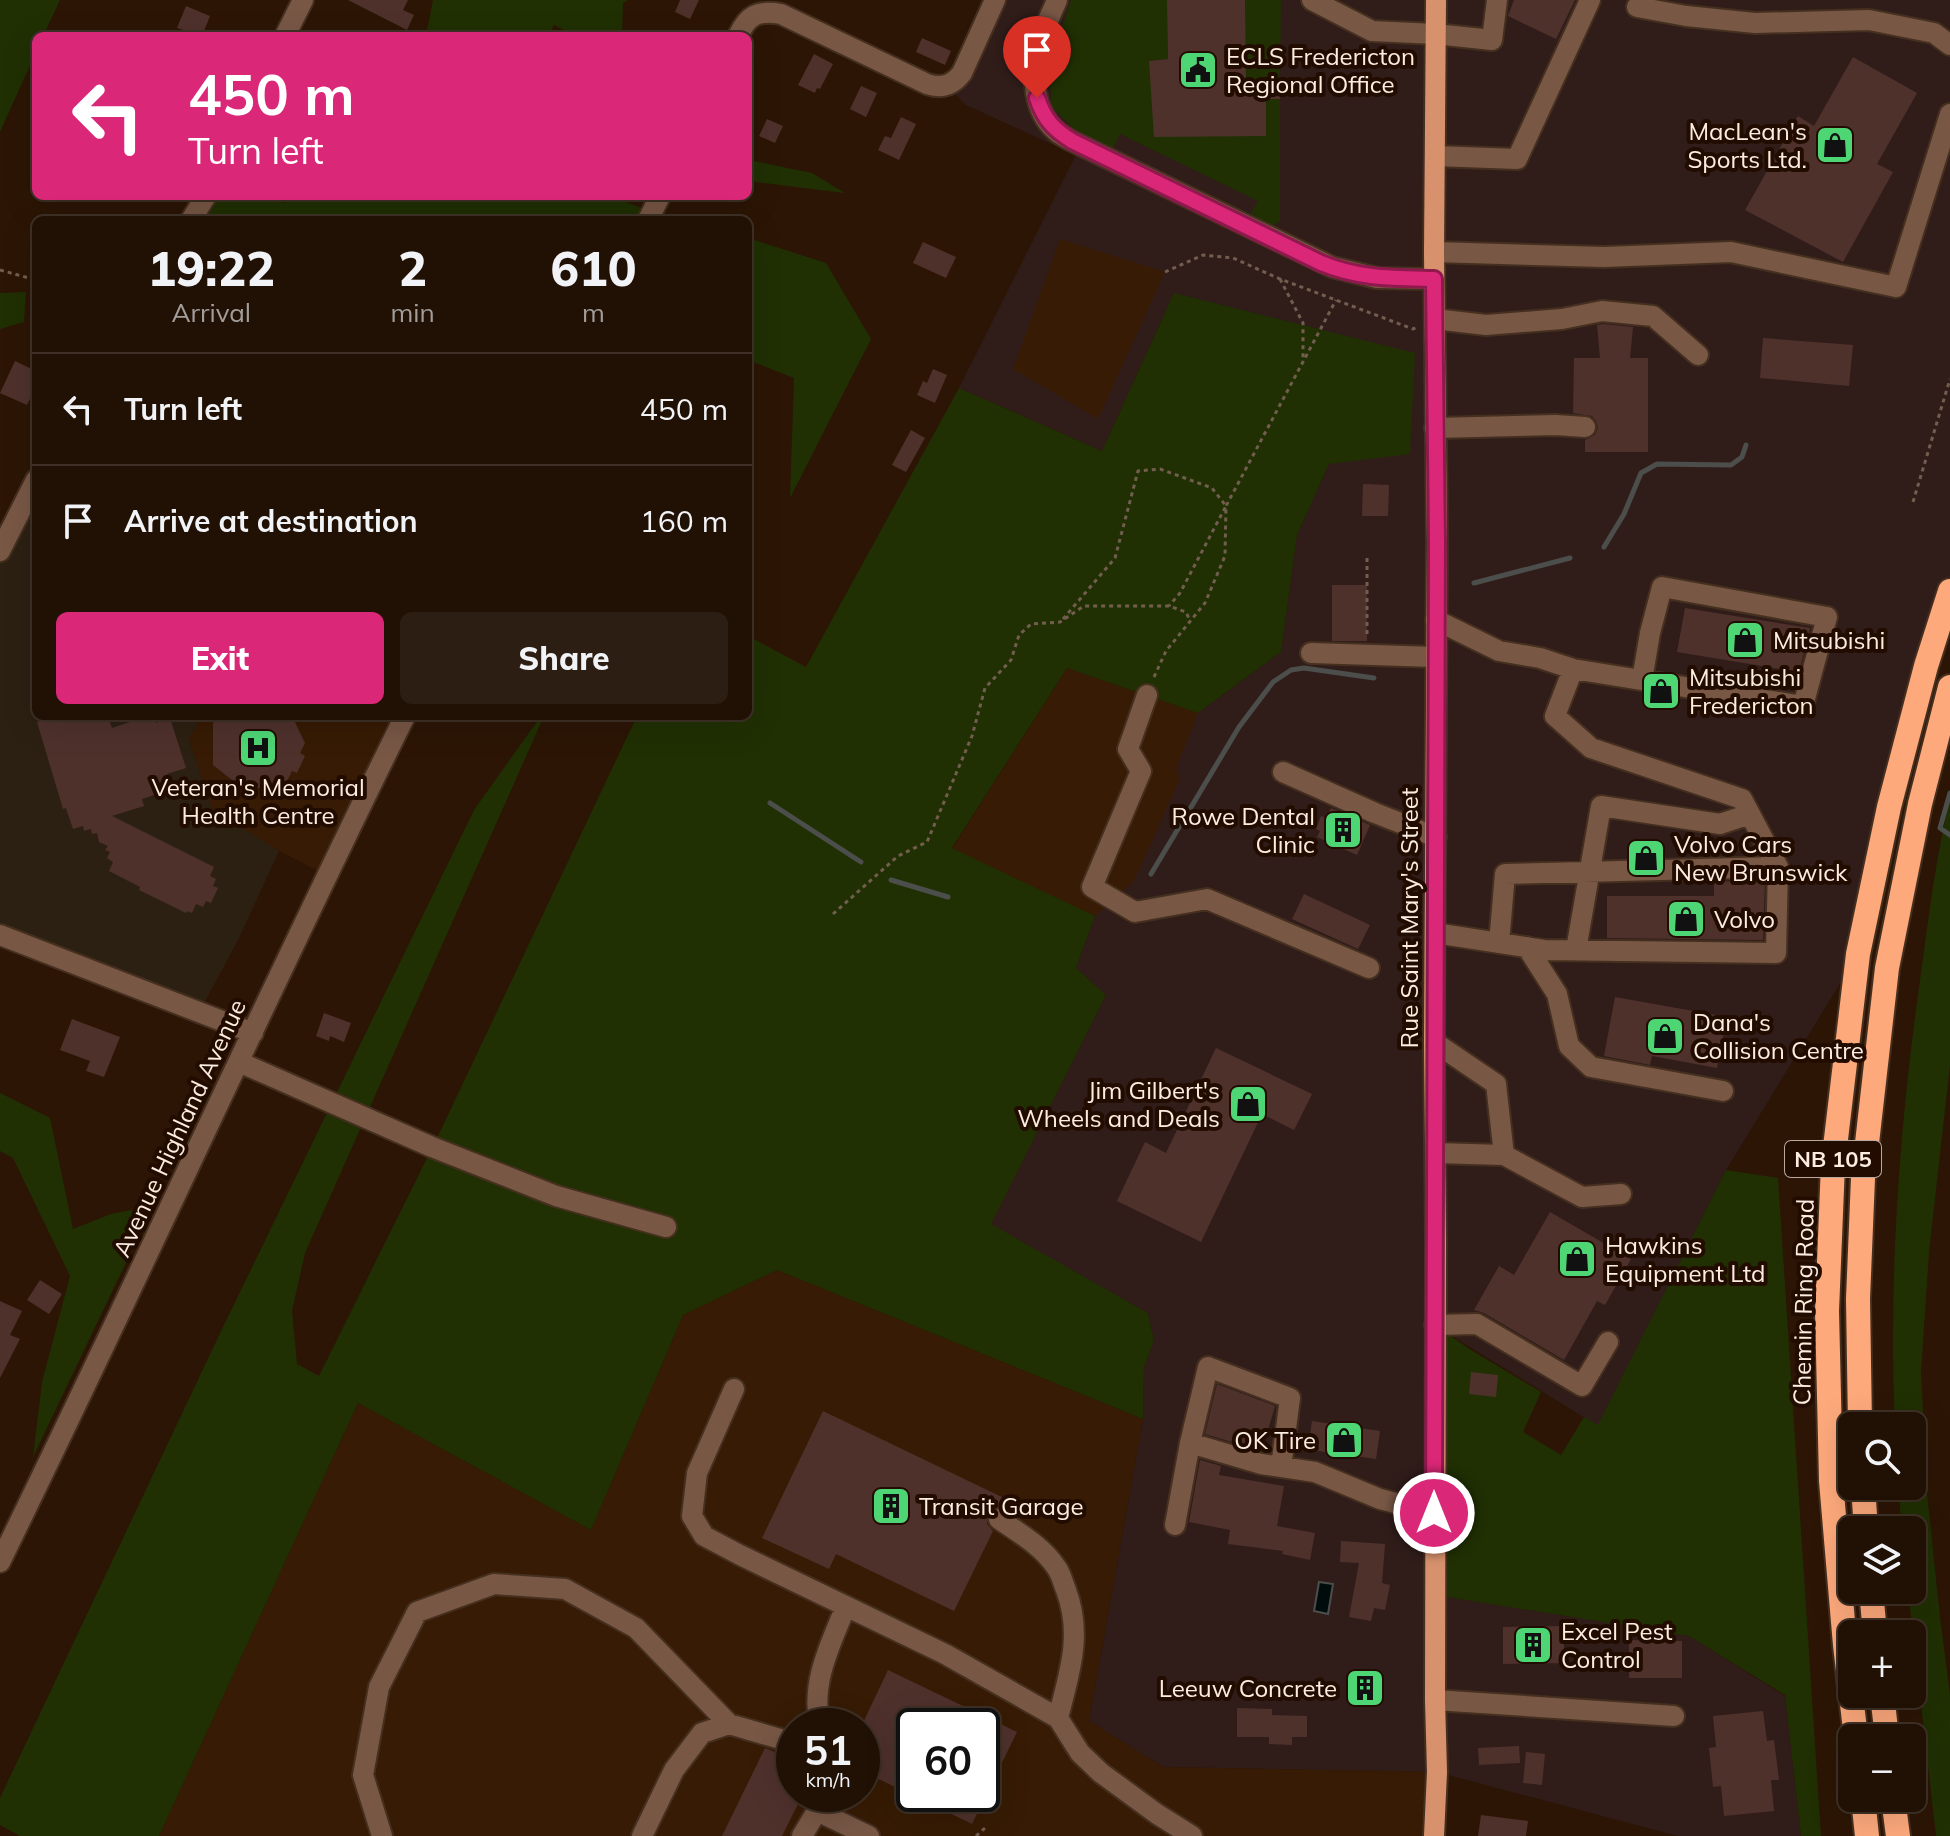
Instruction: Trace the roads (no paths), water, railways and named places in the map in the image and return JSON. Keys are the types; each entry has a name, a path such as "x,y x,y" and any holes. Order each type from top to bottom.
{"highway":[{"name":"Chemin Ring Road","path":"1854,1724 1831,1481 1827,1311 1833,1164 1864,924 1889,807 1926,666 1950,591"},
{"name":"NB 105","path":"1860,1412 1858,1299 1863,1178 1887,968 1920,804 1950,687"},
{"path":"1864,1812 1867,1836"},
{"path":"1895,1812 1898,1836"}],"main road":[{"name":"Rue Saint Mary's Street","path":"1434,1836 1437,1772 1434,1513 1436,0"}],"street":[{"path":"287,32 303,0"},
{"path":"740,32 745,21 754,15 768,11 781,14 927,84 947,86 962,73 995,0"},
{"path":"1057,0 1035,62 1037,98 1043,115 1055,131 1332,267 1377,278 1434,279"},
{"path":"1312,0 1372,31 1492,40 1497,0"},
{"path":"1435,156 1517,159 1590,0"},
{"path":"1637,7 1755,23 1869,20 1934,33 1950,45"},
{"path":"1434,252 1604,257 1731,252 1896,287 1950,114"},
{"path":"1435,319 1486,325 1562,319 1602,311 1653,316 1698,355"},
{"path":"1435,428 1585,427"},
{"path":"0,551 32,488"},
{"path":"1436,620 1499,651 1540,658 1573,669 1803,706 1827,617 1662,587 1642,680"},
{"path":"1311,653 1435,657"},
{"path":"1435,933 1544,950 1776,953 1778,867 1742,799 1591,748 1555,716 1573,669"},
{"path":"1147,695 1128,749 1141,771 1092,887 1135,912 1207,899 1369,968"},
{"name":"Avenue Highland Avenue","path":"0,1562 400,720"},
{"path":"1283,772 1436,837"},
{"path":"1576,950 1601,806 1720,824 1750,814"},
{"path":"1499,943 1505,874 1778,867"},
{"path":"0,935 253,1033"},
{"path":"1527,947 1557,994 1569,1046 1591,1067 1723,1091"},
{"path":"1434,1042 1496,1084 1504,1155"},
{"path":"239,1062 432,1147 556,1196 666,1227"},
{"path":"1436,1153 1504,1155 1582,1197 1621,1194"},
{"path":"1435,1325 1477,1324 1582,1386 1608,1342"},
{"path":"1175,1525 1208,1367 1290,1398 1281,1467"},
{"path":"734,1389 697,1473 692,1516 704,1536 945,1654 1058,1718 1080,1753 1101,1773 1192,1836"},
{"path":"1190,1443 1261,1464 1315,1472 1380,1499 1434,1513"},
{"path":"999,1519 1032,1542 1057,1567 1071,1603 1075,1630 1073,1658 1058,1718"},
{"path":"382,1836 363,1775 379,1687 417,1612 494,1584 565,1589 636,1628 729,1724 776,1738"},
{"path":"816,1708 822,1664 846,1606"},
{"path":"1435,1700 1674,1716"},
{"path":"642,1836 674,1770 702,1733 729,1724"},
{"path":"802,1836 815,1812"},
{"path":"834,1812 869,1836"}],"waterway":[{"path":"1604,547 1624,514 1641,473 1657,464 1731,465 1742,457 1746,445"},
{"path":"1474,583 1570,558"},
{"path":"1151,874 1239,727 1273,682 1291,670 1304,668 1374,678"},
{"path":"1950,793 1940,828 1950,835"},
{"path":"770,803 861,862"},
{"path":"891,880 948,897"}],"place":[{"name":"ECLS Fredericton Regional Office","path":"1198,70"},
{"name":"MacLean's Sports Ltd.","path":"1835,145"},
{"name":"Mitsubishi","path":"1745,640"},
{"name":"Mitsubishi Fredericton","path":"1661,691"},
{"name":"Veteran's Memorial Health Centre","path":"258,748"},
{"name":"Rowe Dental Clinic","path":"1343,830"},
{"name":"Volvo Cars New Brunswick","path":"1646,858"},
{"name":"Volvo","path":"1686,919"},
{"name":"Dana's Collision Centre","path":"1665,1036"},
{"name":"Jim Gilbert's Wheels and Deals","path":"1248,1104"},
{"name":"Hawkins Equipment Ltd","path":"1577,1259"},
{"name":"OK Tire","path":"1344,1440"},
{"name":"Transit Garage","path":"891,1506"},
{"name":"Excel Pest Control","path":"1533,1645"},
{"name":"Leeuw Concrete","path":"1365,1688"}]}
